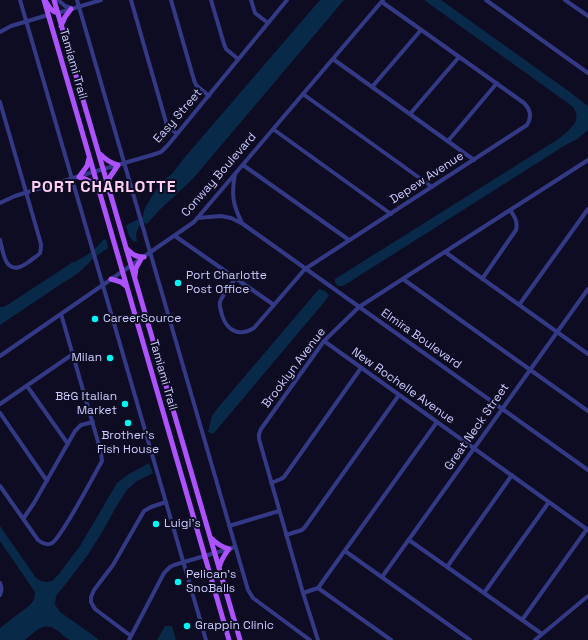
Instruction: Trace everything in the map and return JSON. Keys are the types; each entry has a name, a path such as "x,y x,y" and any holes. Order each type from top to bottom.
{"main road":[{"path":"44,0 51,10 58,13"},
{"name":"Tamiami Trail","path":"44,0 230,640"},
{"name":"Tamiami Trail","path":"54,0 240,640"},
{"path":"61,26 71,9"},
{"path":"98,153 112,164 118,165 110,177 108,186"},
{"path":"89,156 87,166 78,177 87,179 98,188"},
{"path":"126,247 134,255 143,258 136,268 135,279"},
{"path":"111,279 117,280 127,287"},
{"path":"210,537 217,544 229,549 221,560 219,569"}],"street":[{"path":"20,0 206,640"},
{"path":"58,0 71,9"},
{"name":"Tamiami Trail","path":"77,0 248,590 253,598 310,640"},
{"path":"58,13 101,0"},
{"path":"131,0 166,122 168,126 177,134"},
{"path":"171,0 194,80 196,85 209,96"},
{"path":"211,0 226,49 238,60"},
{"path":"251,0 255,13 268,23"},
{"name":"Easy Street","path":"0,203 11,197 26,192 152,156 161,152 209,96 287,0"},
{"path":"486,0 588,73"},
{"path":"565,0 588,16"},
{"name":"Depew Avenue","path":"236,278 222,298 220,306 223,318 229,328 238,332 244,332 254,328 305,268 474,160 526,125 529,121 530,110 527,106 382,1"},
{"name":"Conway Boulevard","path":"0,356 194,222 382,1"},
{"path":"0,32 6,28 48,15"},
{"path":"372,87 421,30"},
{"path":"410,114 459,57"},
{"path":"333,59 474,160"},
{"path":"448,141 497,84"},
{"path":"303,94 432,187"},
{"path":"0,102 41,248 38,255 34,258 19,267 15,267 8,264 5,259 0,240"},
{"path":"273,130 391,214"},
{"name":"Brooklyn Avenue","path":"318,640 279,511 259,440 259,434 324,342 359,307 588,160"},
{"path":"243,165 349,240"},
{"name":"Elmira Boulevard","path":"235,173 233,201 243,224"},
{"path":"520,305 588,209"},
{"path":"482,278 516,230 516,220 510,210"},
{"name":"Elmira Boulevard","path":"197,218 222,216 231,218 243,224 588,470"},
{"path":"175,236 274,306"},
{"path":"444,252 588,354"},
{"path":"403,279 588,411"},
{"name":"Great Neck Street","path":"382,577 588,288"},
{"path":"0,486 38,540 41,543 49,544 56,539 68,522 102,461 102,452 61,314"},
{"name":"New Rochelle Avenue","path":"324,342 587,529"},
{"path":"0,404 73,354"},
{"path":"271,483 281,480 284,477 361,368"},
{"path":"28,386 68,444"},
{"path":"286,535 302,530 305,527 399,395"},
{"path":"0,413 46,481"},
{"path":"23,519 78,428 81,425 93,422"},
{"path":"303,593 318,588 437,422"},
{"path":"447,567 512,475"},
{"path":"166,502 144,511 113,564 92,593 91,602 95,609 130,638 164,573 170,567 236,547"},
{"path":"484,593 549,502"},
{"path":"230,526 279,511"},
{"path":"522,620 587,529"},
{"path":"409,540 542,634"},
{"path":"345,551 470,640"},
{"path":"0,583 2,591 0,596"},
{"path":"318,588 391,640"},
{"path":"535,640 588,596"}],"water":[{"path":"320,0 344,0 197,174 147,224 145,223 139,226 136,234 137,241 134,242 129,236 126,226 143,217 144,210 161,182 172,174"},
{"path":"424,0 441,0 588,106 588,130 577,139 343,286 338,286 335,283 335,279 560,138 571,128 576,120 577,116 572,106"},
{"path":"106,239 108,248 93,258 77,274 0,325 0,307 9,304 73,262 89,254"},
{"path":"319,289 325,291 329,295 326,300 213,434 208,432 212,416 217,409"},
{"path":"149,463 153,473 137,481 127,490 87,556 56,596 55,605 60,612 98,640 70,640 57,630 48,626 40,628 25,640 0,640 0,628 30,605 34,600 35,592 0,541 0,526 36,578 46,582 52,581 80,546 117,483 129,474"},
{"path":"165,626 172,626 176,640 157,640"}],"place":[{"name":"Port Charlotte Post Office","path":"178,283"},
{"name":"CareerSource","path":"95,319"},
{"name":"Milan","path":"110,358"},
{"name":"B&G Italian Market","path":"125,404"},
{"name":"Brother's Fish House","path":"128,423"},
{"name":"Luigi's","path":"156,524"},
{"name":"Pelican's SnoBalls","path":"178,582"},
{"name":"Grappin Clinic","path":"187,626"}],"district":[{"name":"PORT CHARLOTTE","path":"104,188"}]}
